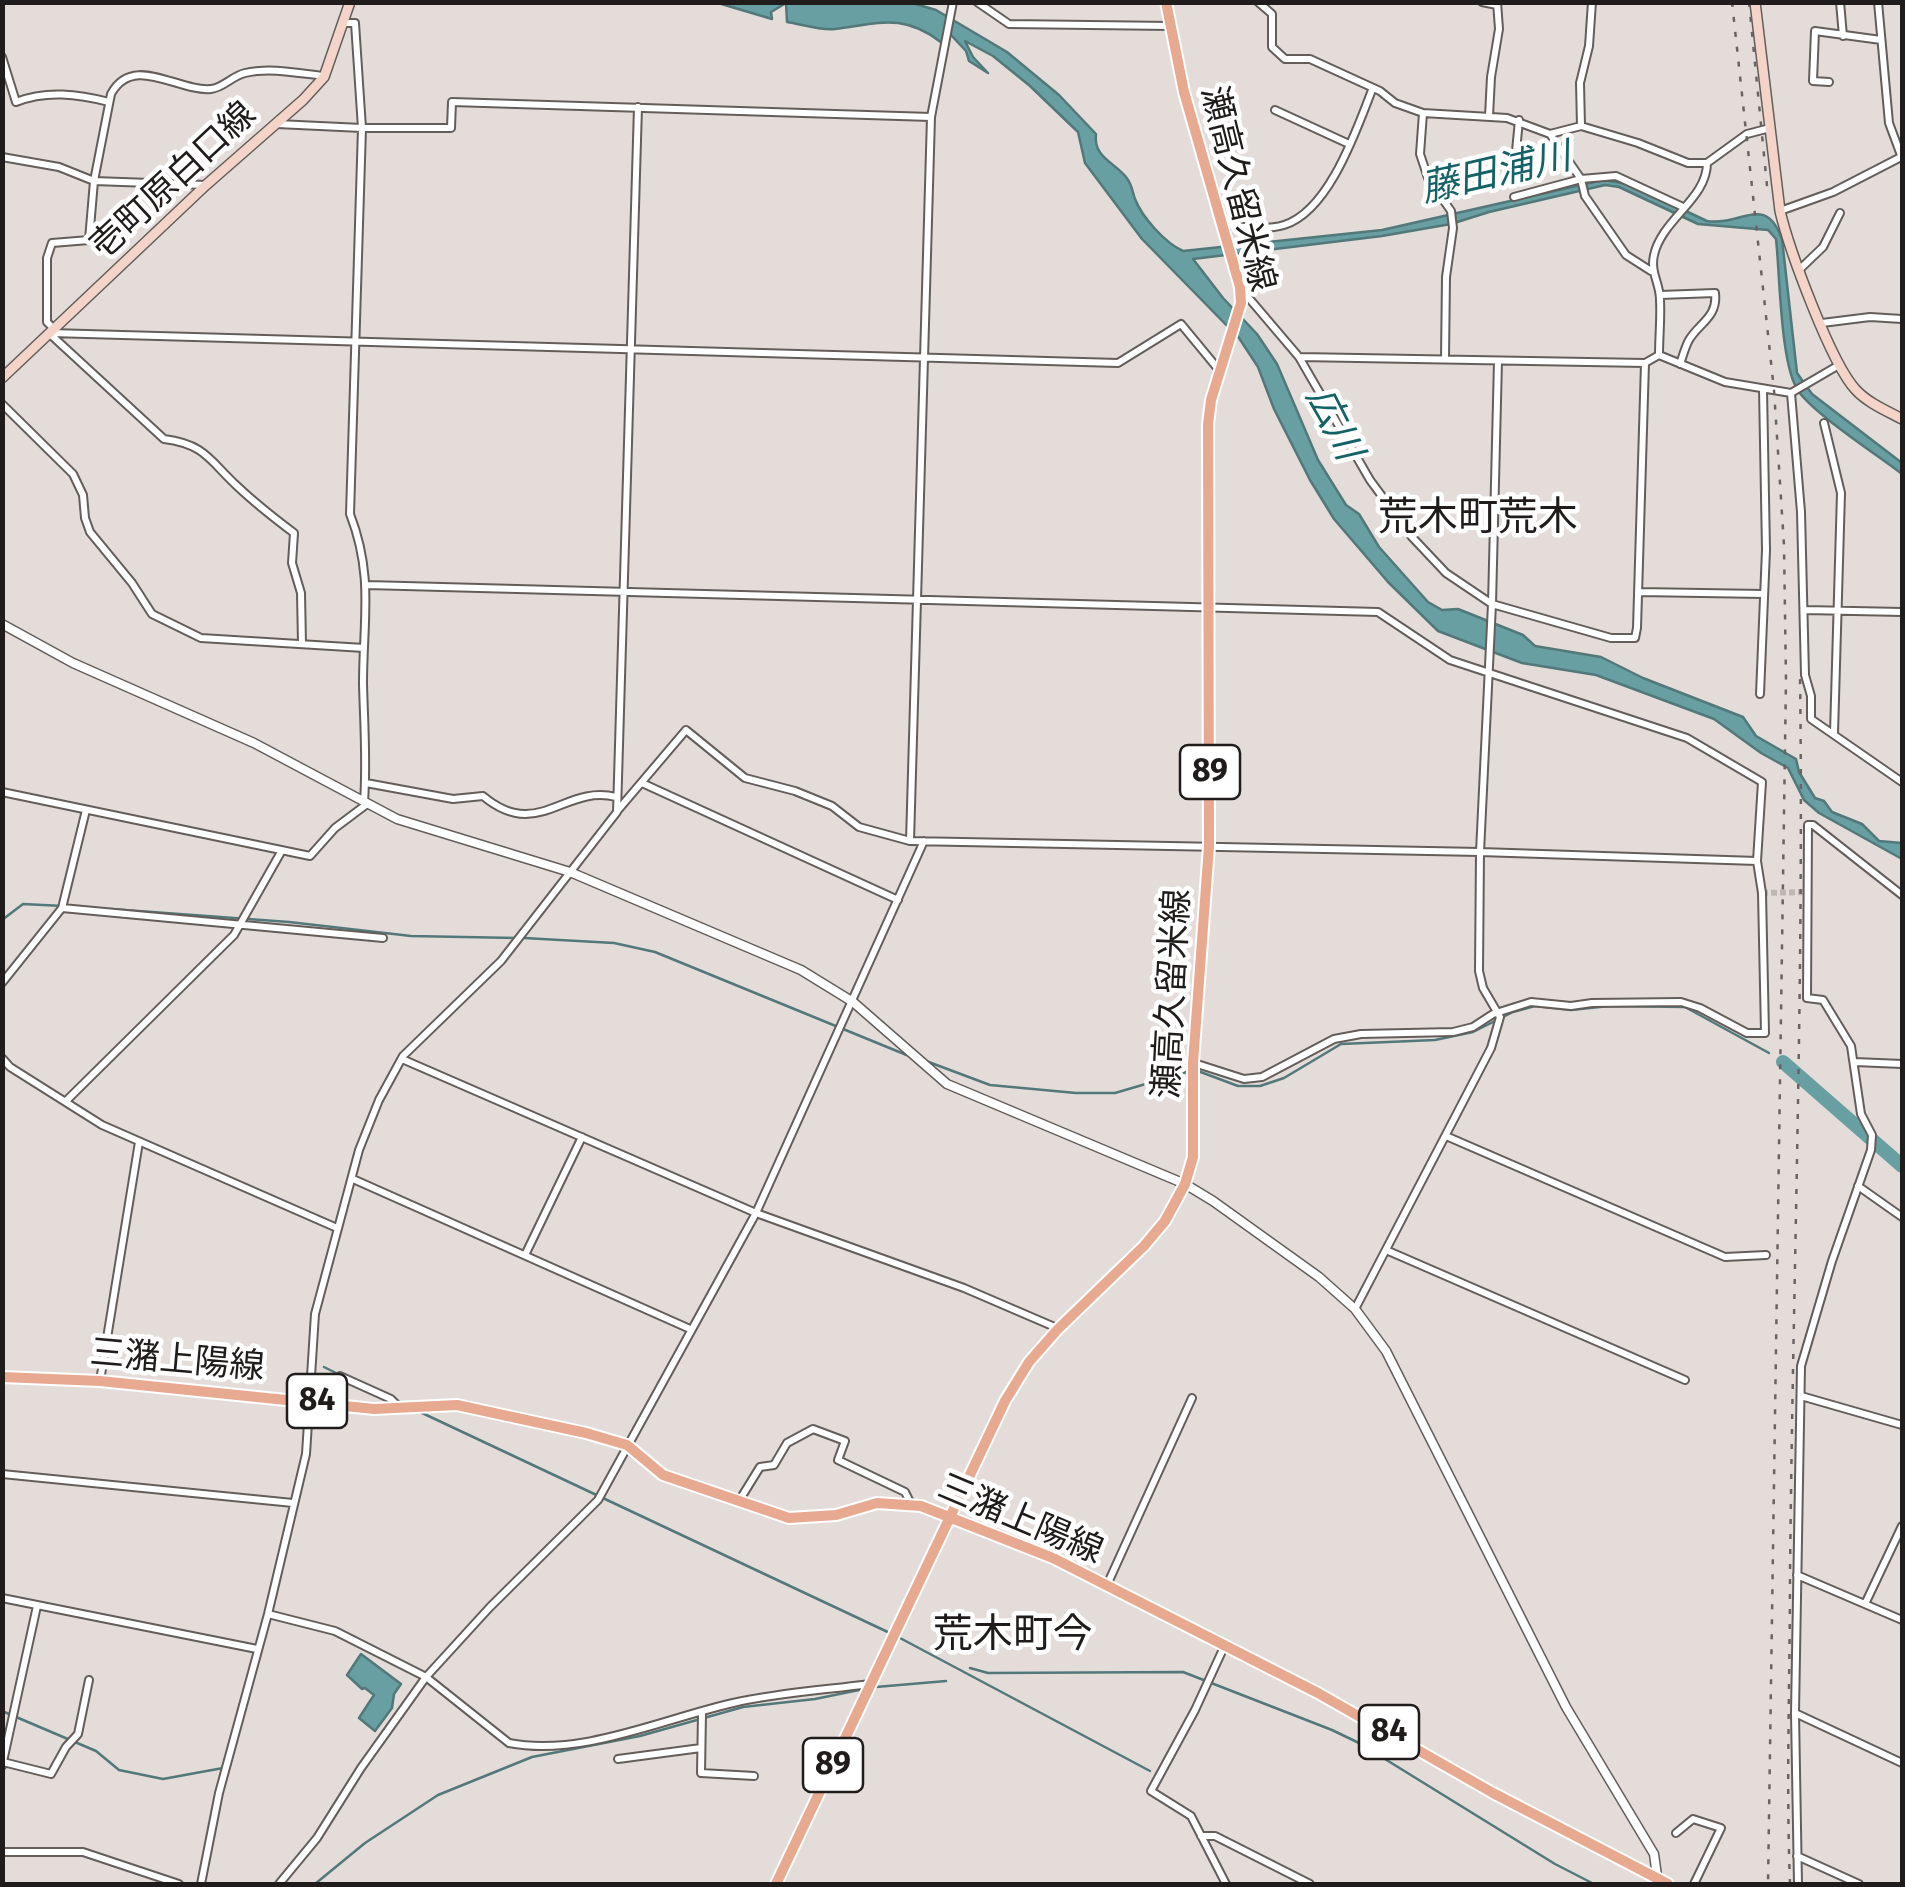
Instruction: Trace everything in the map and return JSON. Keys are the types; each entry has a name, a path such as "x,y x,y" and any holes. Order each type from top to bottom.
{"main road":[{"name":"壱町原白口線","path":"2,378 324,77 350,2"},
{"name":"瀬高久留米線","path":"776,1884 1011,1390 1058,1329 1165,1221 1194,1157 1193,1062 1209,846 1208,424 1241,303 1240,287 1184,92 1166,2"},
{"path":"1755,2 1780,211 1799,270 1840,366 1854,389 1902,419"},
{"name":"三潴上陽線","path":"2,1376 100,1380 374,1409 457,1405 586,1433 627,1446 663,1475 767,1513 806,1519 876,1503 912,1505 951,1516 1029,1546 1318,1693 1668,1884"}],"street":[{"path":"977,2 1009,24 1171,26"},
{"path":"1258,2 1272,14 1272,46 1285,59 1310,59 1422,113 1518,120 1550,134 1581,179 1585,196 1626,256 1651,272 1660,294 1659,355"},
{"path":"1482,2 1497,4 1489,116"},
{"path":"1581,126 1580,82 1589,46 1592,2"},
{"path":"1840,2 1843,36"},
{"path":"1780,211 1833,192 1902,157 1889,124 1878,2"},
{"path":"910,840 932,116 952,4"},
{"path":"343,24 354,23 362,128 350,514 362,545 367,585 366,803"},
{"path":"1829,82 1813,82 1814,31 1881,40"},
{"path":"2,56 16,102 32,96 63,94 110,102"},
{"path":"302,644 301,593 292,563 294,533 232,482 217,462 182,441 164,438 52,332 46,322 47,258 52,243 89,240 94,181 116,85 139,75 200,90 217,89 242,73 260,71 324,77"},
{"path":"1220,226 1282,226 1302,217 1320,197 1372,90"},
{"path":"276,124 450,128 452,102 932,116"},
{"path":"617,812 638,106"},
{"path":"1275,110 1349,144"},
{"path":"1422,113 1420,154 1428,178 1451,211 1453,228 1446,277 1445,358"},
{"path":"1516,151 1518,120"},
{"path":"1550,134 1581,126 1638,142 1688,163 1707,162 1746,134 1770,128"},
{"path":"2,157 59,167 94,181 206,185"},
{"path":"1651,272 1662,234 1705,182 1707,162"},
{"path":"1514,197 1581,179 1616,176 1684,207"},
{"path":"1799,270 1822,247 1840,213"},
{"path":"1240,287 1299,357 1370,480 1412,538 1446,573 1492,607 1611,638 1635,638 1646,363"},
{"path":"1660,294 1715,293 1716,305 1690,336 1680,364"},
{"path":"1822,323 1870,317 1902,319"},
{"path":"52,332 1118,363 1180,324 1221,365"},
{"path":"1299,357 1646,363 1659,355"},
{"path":"1659,355 1725,382 1792,392 1840,366"},
{"path":"1355,1309 1491,1048 1500,1017 1483,988 1479,970 1498,361"},
{"path":"1760,694 1764,594 1763,390"},
{"path":"1792,392 1805,675 1811,696 1811,719 1902,782"},
{"path":"2,404 72,474 83,495 90,532 152,614 201,638 364,648"},
{"path":"1824,423 1840,493 1834,734"},
{"path":"367,585 1378,612 1450,660 1687,738 1762,782 1757,862 1762,893 1765,1033 1747,1033 1681,1002 1571,1006 1531,1002 1453,1032 1334,1038 1262,1078 1244,1078 1193,1062"},
{"path":"1639,592 1764,594"},
{"path":"1805,610 1902,612"},
{"path":"2,624 73,663 254,743 422,828 570,872 802,970 852,1002 948,1084 1185,1184 1281,1248 1355,1309 1386,1351 1566,1707 1654,1854 1657,1876"},
{"path":"201,1884 219,1793 306,1454 315,1314 359,1150 379,1100 402,1059 501,961 686,730 745,778 832,806 859,827 910,840 1757,862"},
{"path":"366,783 453,798 483,796 498,809 520,814 540,814 573,800 604,794 616,797"},
{"path":"642,783 898,900"},
{"path":"2,792 310,856 335,828 366,803"},
{"path":"2,983 62,908 86,810"},
{"path":"1798,1884 1795,1713 1801,1366 1871,1150 1872,1134 1861,1114 1850,1046 1823,1000 1807,998 1808,825 1902,895"},
{"path":"279,1884 318,1838 360,1768 426,1677 598,1500 756,1214 924,841"},
{"path":"66,1101 242,923 281,852"},
{"path":"62,908 384,938"},
{"path":"2,1058 102,1125 337,1228"},
{"path":"402,1059 756,1214 964,1288 1058,1329"},
{"path":"1855,1062 1902,1064"},
{"path":"2,1074 10,1066"},
{"path":"1446,1136 1725,1256 1766,1256"},
{"path":"526,1254 582,1137"},
{"path":"100,1380 139,1142"},
{"path":"352,1178 690,1329"},
{"path":"1858,1186 1902,1217"},
{"path":"1386,1250 1684,1380"},
{"path":"340,1376 391,1399 399,1407"},
{"path":"1801,1396 1902,1425"},
{"path":"1106,1586 1192,1398"},
{"path":"738,1502 760,1466 774,1465 787,1443 813,1429 845,1441 838,1460 906,1492 912,1505"},
{"path":"2,1474 293,1503"},
{"path":"1865,1604 1902,1526"},
{"path":"1797,1574 1902,1620"},
{"path":"2,1598 258,1649"},
{"path":"37,1606 3,1764 51,1774 78,1734 90,1680"},
{"path":"268,1614 335,1631 426,1677 509,1743 538,1748 658,1726 733,1703 871,1684"},
{"path":"1224,1647 1196,1710 1151,1791 1191,1816 1226,1884"},
{"path":"702,1713 701,1774 754,1776"},
{"path":"1795,1713 1902,1764"},
{"path":"618,1759 701,1748"},
{"path":"1676,1833 1693,1819 1721,1828 1694,1884"},
{"path":"1200,1836 1215,1836 1310,1884"},
{"path":"2,1852 83,1852 179,1884"},
{"path":"1797,1856 1859,1884"},
{"path":"142,1884 147,1874"}],"water":[{"path":"750,2 912,3 936,10 1007,52 1059,95 1096,134 1101,154 1128,180 1149,221 1183,251 1382,230 1603,180 1628,184 1707,221 1760,214 1768,217 1782,239 1797,373 1812,394 1902,463 1902,474 1833,423 1799,392 1784,342 1776,239 1768,230 1698,224 1619,187 1605,185 1451,224 1193,259 1257,334 1277,364 1318,460 1346,505 1359,514 1379,547 1428,602 1442,610 1458,609 1523,635 1535,646 1601,657 1743,717 1756,736 1796,759 1815,798 1824,801 1832,812 1862,824 1879,841 1902,843 1902,859 1819,813 1804,800 1788,768 1714,719 1596,675 1522,663 1438,631 1388,582 1334,519 1274,409 1258,367 1239,338 1142,239 1085,163 1078,132 993,56 965,41 988,73 969,61 966,51 951,35 942,43 915,27 890,22 817,28 787,22 786,3 771,12 772,19 718,3"},
{"path":"361,1654 401,1684 394,1694 392,1708 375,1731 359,1718 374,1695 347,1675"}],"waterway":[{"path":"2,920 23,904 63,906"},
{"path":"111,909 289,922 411,936 516,938"},
{"path":"524,938 614,943 655,952 909,1056"},
{"path":"1198,1071 1238,1086 1260,1086 1284,1078 1341,1044 1435,1040 1473,1032 1535,1006 1571,1010 1685,1007 1769,1053"},
{"path":"926,1061 990,1085 1076,1093 1115,1093 1190,1071"},
{"path":"1783,1062 1902,1166"},
{"path":"324,1367 340,1375"},
{"path":"420,1412 892,1634"},
{"path":"900,1638 1150,1771"},
{"path":"970,1668 988,1673 1183,1672 1359,1743 1594,1884"},
{"path":"876,1687 946,1681"},
{"path":"315,1884 365,1843 438,1795 532,1757 640,1736 743,1707 864,1689"},
{"path":"2,1711 96,1751 119,1770 163,1779 223,1768"}],"tunnel":[{"path":"1762,893 1808,892"}],"railway":[{"path":"1732,2 1774,390 1784,545 1786,680 1768,1884"},
{"path":"1749,2 1768,196"},
{"path":"1790,1884 1788,1730 1800,675"}],"district":[{"name":"荒木町荒木","path":"1478,519"},
{"name":"荒木町今","path":"1013,1636"}],"water label":[{"name":"藤田浦川","path":"1496,174"},
{"name":"広川","path":"1333,424"}]}
